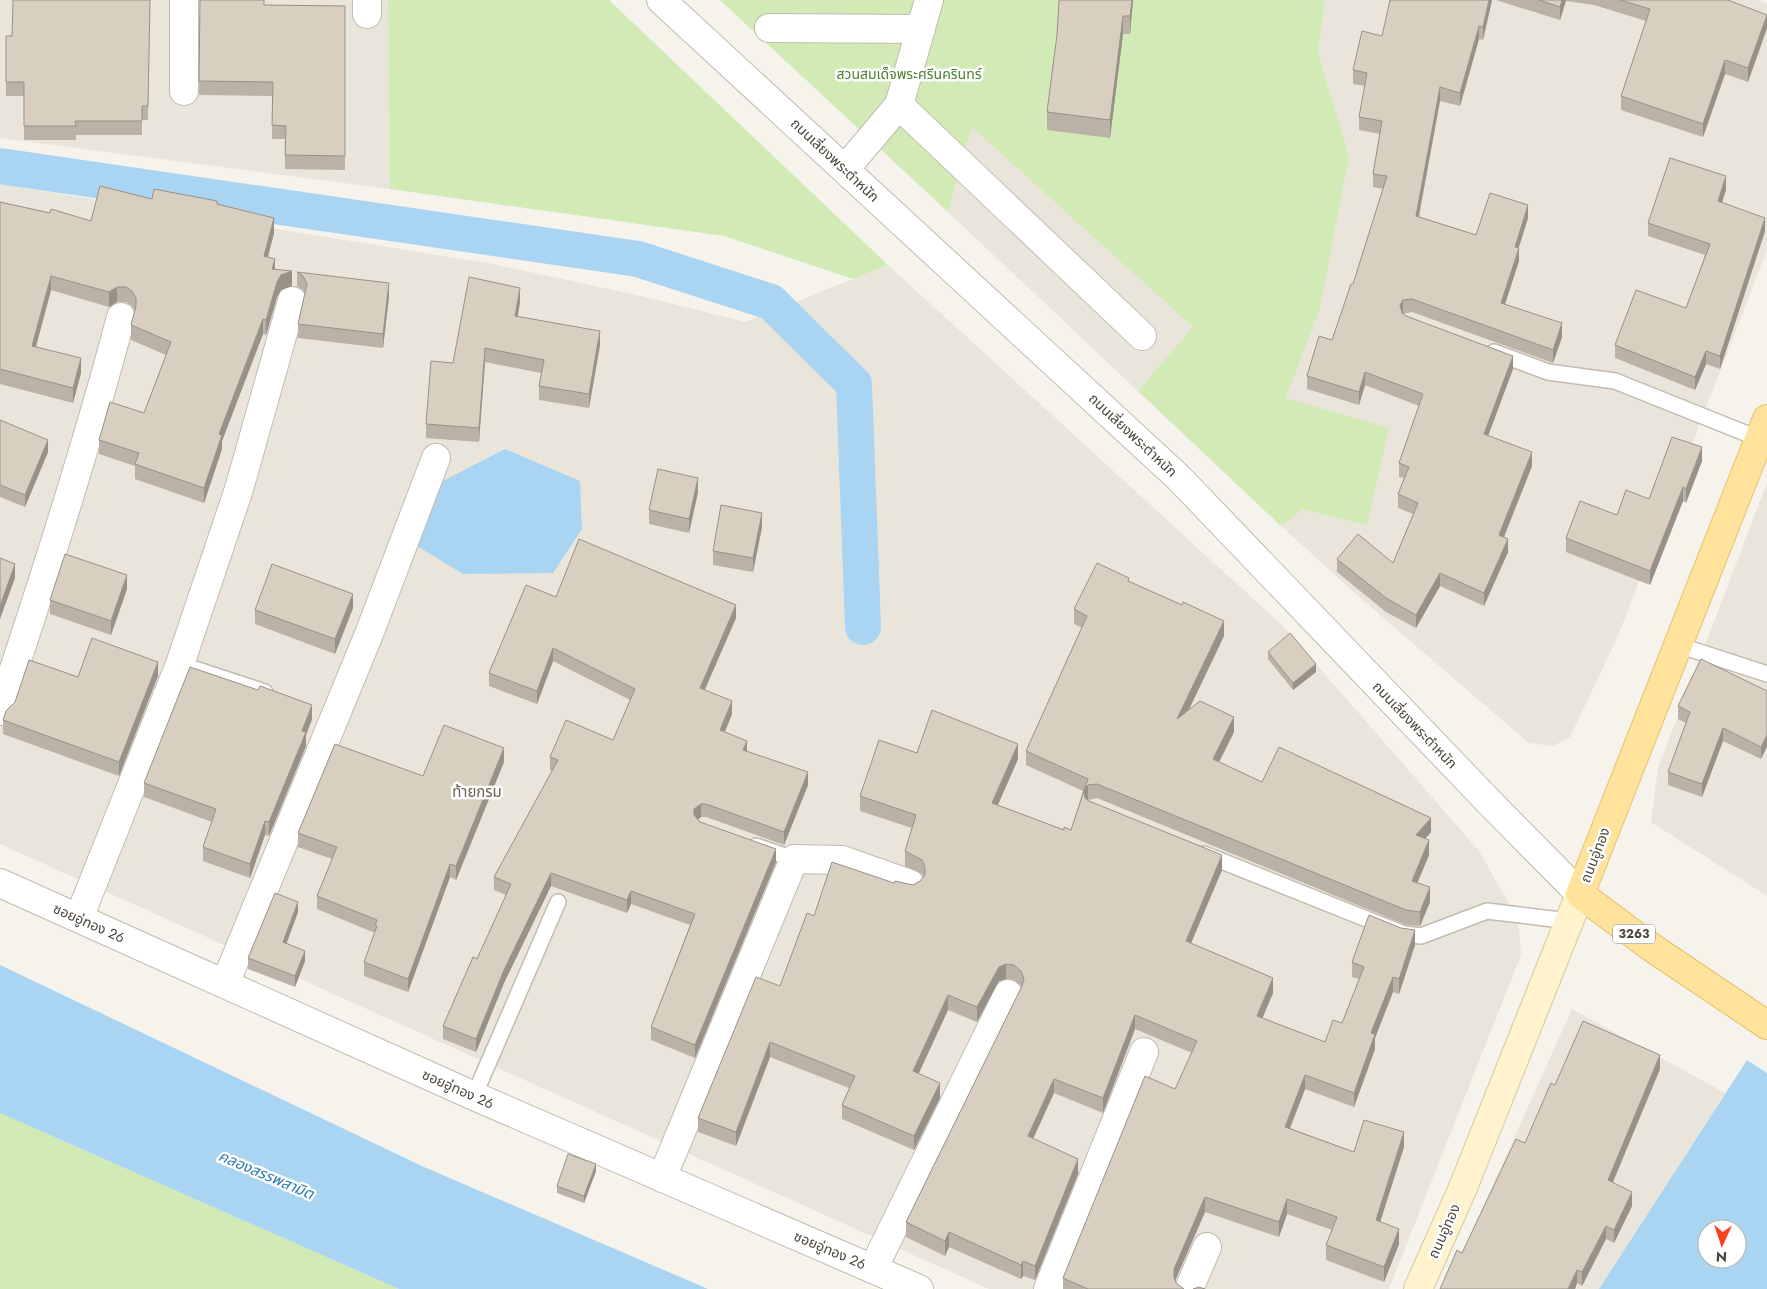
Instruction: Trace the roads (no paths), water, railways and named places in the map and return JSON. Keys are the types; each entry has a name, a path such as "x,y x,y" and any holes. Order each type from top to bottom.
{"main road":[{"name":"ถนนอู่ทอง","path":"1418,1289 1462,1190 1763,429"},
{"name":"3263","path":"1580,894 1688,973 1767,1025"}],"street":[{"path":"184,0 184,91"},
{"name":"ถนนเลี่ยงพระตำหนัก","path":"661,0 1179,478 1492,805 1580,894"},
{"path":"846,170 900,105 929,0"},
{"path":"769,28 921,30"},
{"path":"900,105 1142,336"},
{"path":"79,918 180,664 239,489 292,301"},
{"path":"0,711 49,568 91,430 121,317"},
{"path":"225,984 369,634 436,458"},
{"path":"662,1178 794,859 842,860 910,884"},
{"name":"ซอยอู่ทอง 26","path":"0,883 474,1096 919,1289"},
{"path":"873,1269 1008,994"},
{"path":"1048,1289 1144,1052"},
{"path":"1189,1289 1207,1247"}],"lane":[{"path":"1483,348 1548,372 1615,381 1763,429"},
{"path":"1678,645 1767,674"},
{"path":"180,664 265,692"},
{"path":"740,840 794,859"},
{"path":"1191,848 1404,934 1421,936 1487,911 1569,921"},
{"path":"474,1096 558,902"}],"water":[{"path":"505,449 580,481 582,529 553,573 463,574 417,546 443,481"},
{"name":"คลองสรรพสามิต","path":"0,965 424,1167 708,1289 399,1289 0,1113"},
{"path":"1767,1034 1767,1289 1599,1289 1749,1057"}],"waterway":[{"path":"0,166 638,259 771,302 854,384 863,627"}],"district":[{"name":"ท้ายกรม","path":"477,792"}],"park label":[{"name":"สวนสมเด็จพระศรีนครินทร์","path":"909,74"}]}
